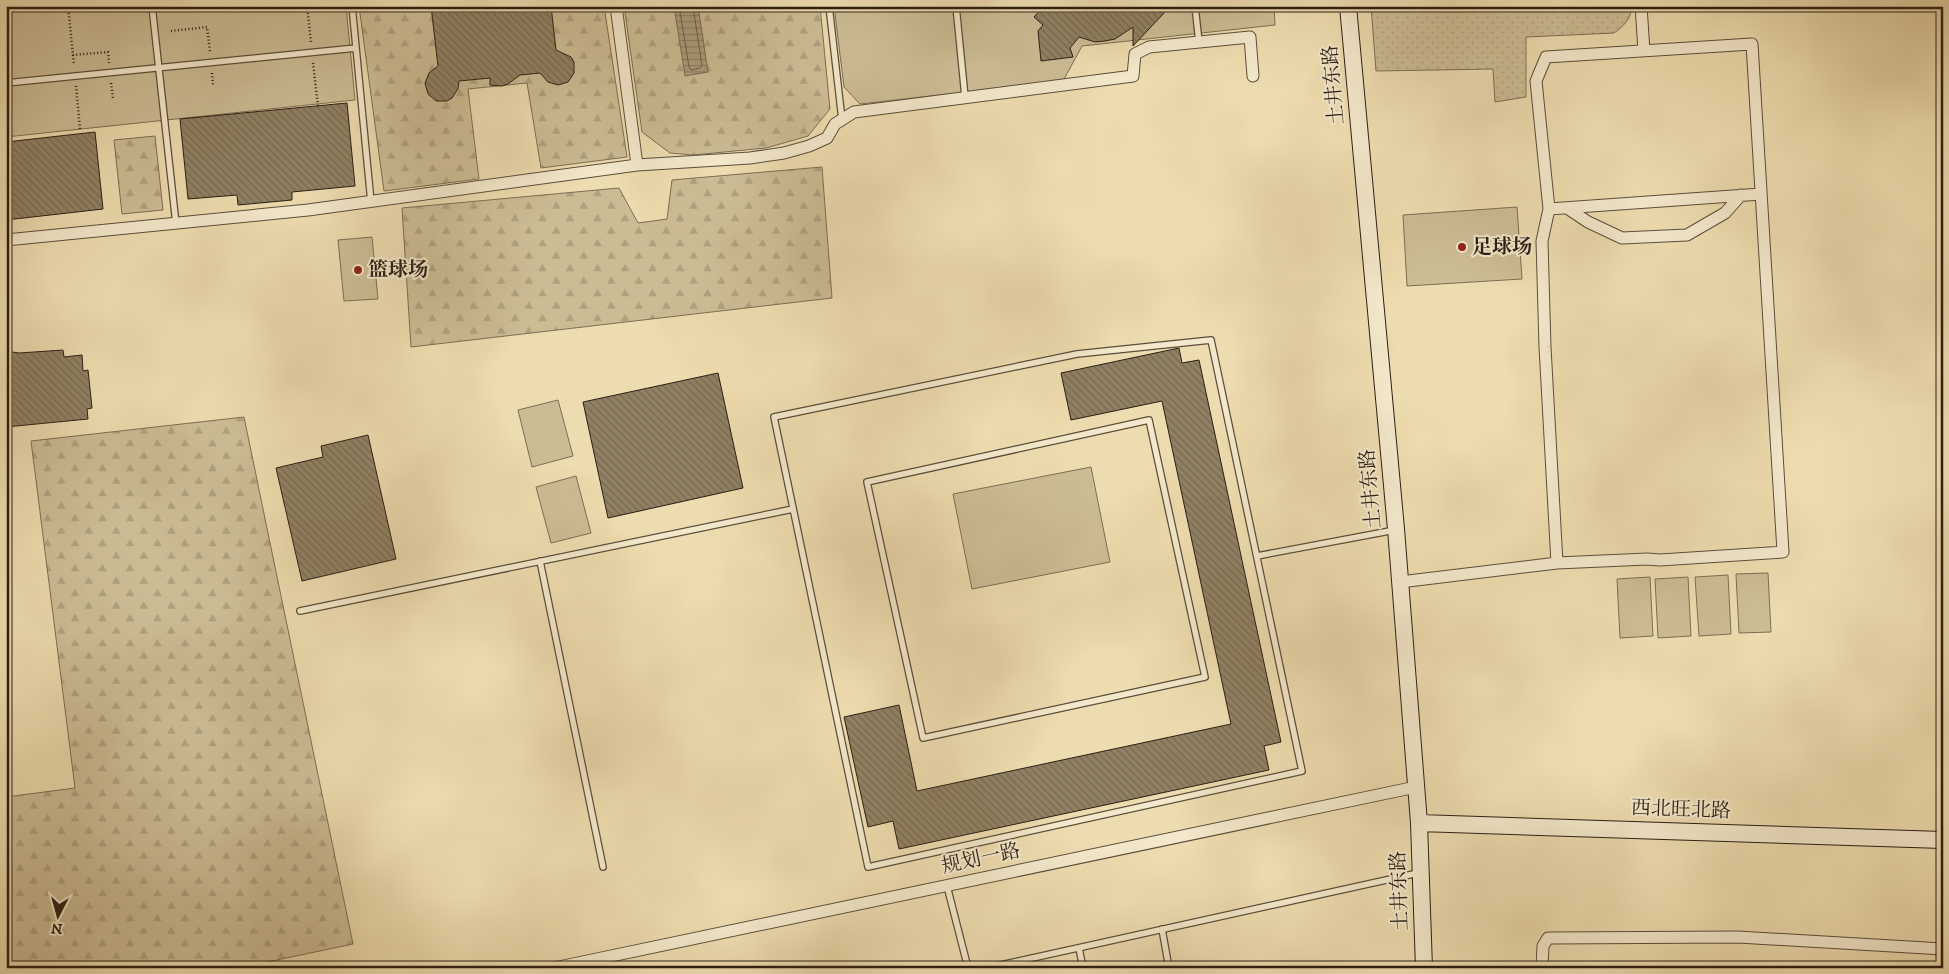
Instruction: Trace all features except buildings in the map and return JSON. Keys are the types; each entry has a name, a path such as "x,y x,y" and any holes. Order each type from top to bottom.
{"street":[{"path":"616,6 637,165"},
{"name":"土井东路","path":"1348,6 1396,529 1419,823 1424,968"},
{"path":"1641,6 1644,51"},
{"path":"6,240 176,224 371,202 637,165 750,158 784,153 809,146 827,138 834,124 854,112 1133,76 1135,54 1149,47 1250,37 1253,76"},
{"path":"1400,582 1557,563 1660,560 1783,552 1752,44 1546,58 1536,81 1548,209 1542,241 1545,347 1557,563"},
{"path":"1548,209 1760,194"},
{"path":"1567,208 1588,222 1622,238 1687,235 1725,213 1741,195"},
{"name":"规划一路","path":"554,968 578,965 1416,787"},
{"name":"西北旺北路","path":"1419,823 1943,840"},
{"path":"1542,968 1543,946 1548,938 1738,937 1943,949"}],"lane":[{"path":"152,6 176,224"},
{"path":"352,6 371,202"},
{"path":"829,6 842,120"},
{"path":"956,6 965,97"},
{"path":"1195,6 1199,42"},
{"path":"6,83 356,48"},
{"path":"1211,340 1257,556 1302,771 868,867 774,417 1077,354 1211,340"},
{"path":"1149,420 1205,677 923,738 866,482 1149,420"},
{"path":"300,611 793,508"},
{"path":"1257,556 1396,529"},
{"path":"540,561 602,867"},
{"path":"987,968 1420,872"},
{"path":"947,886 968,968"},
{"path":"1162,929 1169,968"},
{"path":"1078,948 1082,968"}],"path":[{"path":"68,6 80,129"},
{"path":"171,31 207,27 213,85"},
{"path":"73,54 108,52 113,99"}],"green space":[{"path":"6,6 346,6 355,100 6,137"},
{"path":"359,6 604,6 627,157 541,168 527,83 468,89 479,179 384,191"},
{"path":"624,6 820,6 830,109 808,136 766,148 693,155 670,153 642,132"},
{"path":"834,6 1274,6 1275,25 1082,46 1063,81 860,104 844,87"},
{"path":"1371,6 1632,6 1626,22 1614,33 1526,37 1526,97 1495,102 1493,69 1376,71"},
{"path":"155,136 163,210 122,214 114,140"},
{"path":"822,167 832,298 411,347 402,208 619,188 638,223 667,219 672,180"},
{"name":"足球场","path":"1517,207 1522,279 1407,286 1403,215"},
{"name":"篮球场","path":"372,237 378,299 344,301 338,240"},
{"path":"558,400 573,456 532,467 518,410"},
{"path":"244,417 353,944 239,968 6,968 6,797 75,788 31,441"},
{"path":"1091,467 1110,562 972,589 953,494"},
{"path":"576,476 591,533 551,543 536,487"},
{"path":"1768,573 1771,632 1739,633 1736,574"},
{"path":"1728,575 1731,634 1699,636 1695,577"},
{"path":"1650,577 1653,636 1620,638 1617,579"},
{"path":"1688,577 1691,636 1658,638 1655,579"}],"water":[{"path":"674,6 698,6 708,72 685,76"}],"place":[{"name":"足球场","path":"1462,247"},
{"name":"篮球场","path":"358,270"}]}
